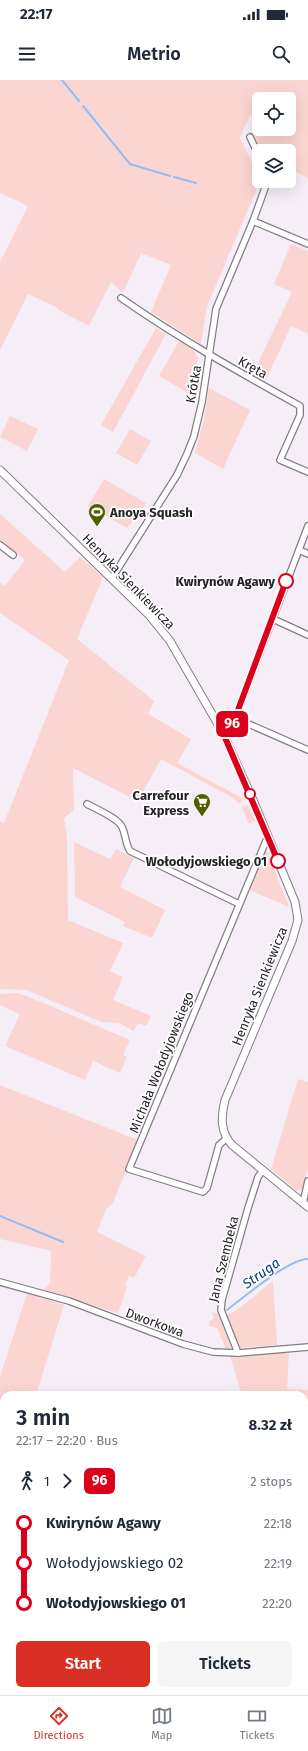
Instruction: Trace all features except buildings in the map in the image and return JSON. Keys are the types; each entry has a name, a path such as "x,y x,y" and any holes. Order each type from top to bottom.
{"street":[{"path":"250,137 253,144"},
{"name":"Krótka","path":"112,578 177,475 187,454 194,436 202,402 216,309 253,221 264,188"},
{"path":"253,221 308,244"},
{"name":"Kręta","path":"121,298 151,320 300,406 300,415 280,460 308,472"},
{"name":"Henryka Sienkiewicza","path":"0,470 149,615 170,641 223,733 295,902 298,920 292,941 225,1100 221,1115 226,1139"},
{"path":"223,733 230,728 235,718 308,526"},
{"path":"0,545 13,555"},
{"path":"299,550 308,554"},
{"path":"272,619 308,635"},
{"path":"235,718 308,750"},
{"path":"87,804 119,822 124,832 126,845 130,851 239,904"},
{"name":"Michała Wołodyjowskiego","path":"226,1139 219,1145 207,1188 203,1192 129,1169 268,836"},
{"path":"226,1139 305,1205"},
{"name":"Jana Szembeka","path":"238,1353 221,1310 222,1300 258,1176 263,1170"},
{"path":"305,1205 308,1181"},
{"name":"Dworkowa","path":"0,1282 69,1301 183,1344 213,1352 238,1353 308,1347"}],"shaded area":[{"path":"0,80 308,80 308,178 296,172 296,144 258,144 255,136 296,136 296,92 252,92 252,118 251,113 240,138 252,163 252,188 256,188 256,191 207,306 201,344 151,312 171,265 141,253 123,293 111,282 89,326 58,310 58,308 28,294 0,350 0,262 28,206 0,193"},
{"path":"291,244 308,251 308,334 291,326 265,382 252,375 292,292 274,284"},
{"path":"156,328 166,334 113,432 101,425"},
{"path":"179,341 193,349 198,358 193,396 159,376"},
{"path":"209,388 250,410 223,469 195,453 204,419"},
{"path":"10,416 38,429 27,451 0,437"},
{"path":"130,429 151,441 137,465 116,453"},
{"path":"104,479 146,503 143,509 127,528 88,506"},
{"path":"0,514 65,572 80,557 103,577 77,639 154,701 148,714 191,739 177,763 244,799 239,804 233,798 161,759 138,801 73,768 74,810 64,818 67,837 68,920 123,943 110,971 123,977 113,1000 151,1016 146,1026 138,1023 134,1031 119,1023 102,1022 26,990 0,989 0,821 4,823 69,660 0,613 0,582 5,586 25,560 0,541"},
{"path":"248,805 255,821 249,824 242,807"},
{"path":"74,842 110,859 116,849 134,858 120,887 165,910 152,938 123,926 125,922 75,897"},
{"path":"266,848 289,907 248,889 264,849"},
{"path":"17,993 130,1040 123,1055 127,1057 120,1073 93,1061 85,1080 5,1046 20,1014 0,1005 0,994"},
{"path":"298,1079 308,1082 308,1168 303,1189 297,1191 271,1169"},
{"path":"0,1085 138,1140 113,1203 106,1209 97,1232 146,1256 134,1278 129,1276 125,1284 127,1287 118,1313 43,1290 50,1284 51,1251 0,1239"},
{"path":"273,1281 277,1345 237,1348 225,1316 244,1305"},
{"path":"27,1293 64,1305 37,1391 0,1391 0,1377"},
{"path":"212,1312 219,1314 231,1349 226,1349 217,1328 209,1326 209,1322 214,1318"},
{"path":"289,1351 287,1389 308,1391 241,1391 230,1356"}],"waterway":[{"path":"62,80 79,101"},
{"path":"83,106 130,164 170,176"},
{"path":"174,177 196,183"},
{"name":"Struga","path":"0,1216 63,1242"},
{"name":"Struga","path":"227,1310 255,1288 290,1265 300,1260 308,1259"}],"bus line":[{"name":"96","path":"278,861 223,733 230,728 235,718 286,581"}],"place":[{"name":"Anoya Squash","path":"97,527"},
{"name":"Kwirynów Agawy","path":"286,581"},
{"name":"Carrefour Express","path":"202,817"},
{"name":"Wołodyjowskiego 01","path":"278,861"}]}
